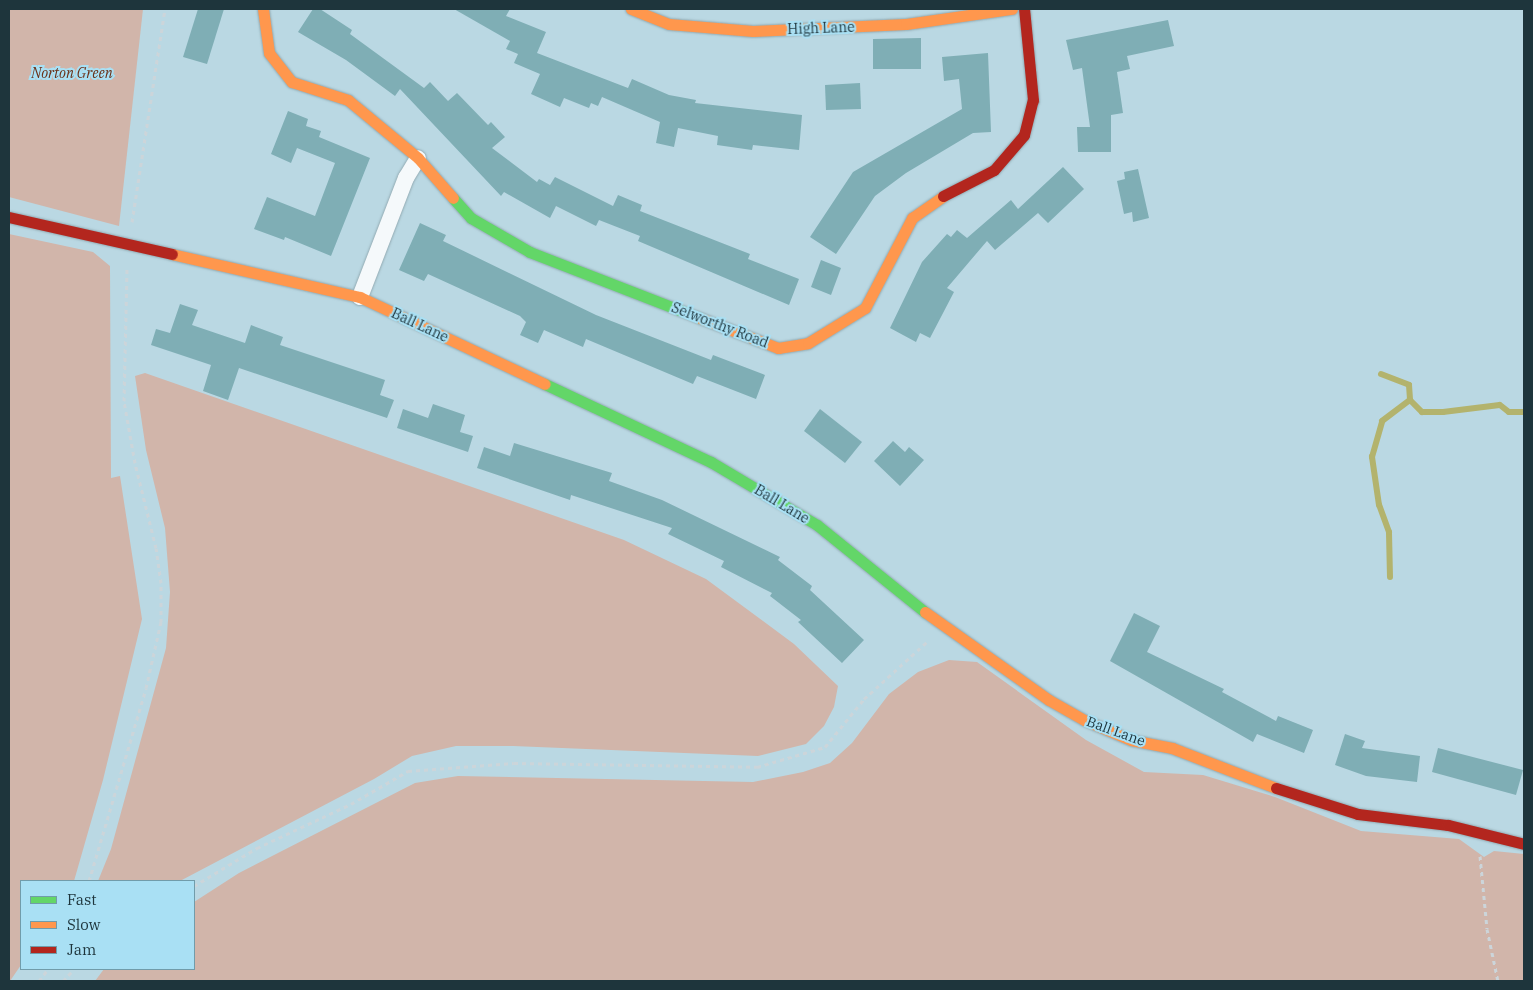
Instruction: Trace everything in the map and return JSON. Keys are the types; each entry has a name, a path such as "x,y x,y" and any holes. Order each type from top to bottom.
{"street":[{"name":"Selworthy Road","path":"263,9 269,53 292,82 348,100 418,158 471,218 530,252 778,348 808,343 865,308 912,218 929,203 994,170 1024,135 1033,100 1024,9"},
{"name":"High Lane","path":"631,9 669,24 753,30 906,24 1012,9"},
{"path":"360,297 406,178 418,158"},
{"name":"Ball Lane","path":"9,217 360,297 712,462 817,525 943,627 1049,700 1084,720 1131,740 1190,754 1298,796 1358,814 1477,832 1524,844"}],"path":[{"path":"89,880 146,688 161,622 161,583 156,548 135,463 124,401 128,245 165,9"},
{"path":"195,885 257,848 351,804 408,771 514,764 757,767 826,747 864,699 943,627"},
{"path":"1477,832 1487,929 1498,981"},
{"path":"39,981 47,970"},
{"path":"63,981 73,970"}],"green space":[{"name":"Norton Green","path":"9,9 143,9 119,226 9,197"},
{"path":"9,234 93,252 110,266 111,478 120,476 142,619 103,780 74,880 20,880 20,966 10,981"},
{"path":"145,373 624,540 706,579 794,644 838,686 834,707 824,726 806,744 758,756 513,746 456,746 412,756 374,779 182,880 98,880 111,849 166,648 170,592 165,528 146,450 135,376"},
{"path":"949,660 977,662 1086,740 1144,772 1203,775 1275,797 1361,831 1459,839 1484,857 1494,851 1524,854 1524,981 95,981 103,970 195,970 195,901 239,873 415,783 458,776 753,782 803,772 830,763 852,743 889,694 918,672"}],"building":[{"path":"198,9 224,9 207,64 183,57"},
{"path":"313,9 320,9 352,30 350,34 424,88 430,82 448,101 457,93 488,125 491,122 505,137 492,148 537,182 539,179 550,185 555,177 613,206 618,195 642,205 640,211 750,254 748,259 799,279 789,305 638,241 640,236 599,220 596,226 556,206 550,218 504,192 501,196 400,89 395,96 346,60 298,32"},
{"path":"454,9 510,9 506,16 546,32 537,53 628,88 632,79 669,95 696,100 695,103 802,115 799,150 753,145 752,150 717,145 718,136 678,128 674,147 656,143 660,122 602,97 598,106 591,103 589,108 564,98 560,107 531,94 540,74 514,63 518,54 506,49 510,41"},
{"path":"1168,20 1174,46 1127,56 1130,69 1117,72 1123,113 1111,115 1111,152 1078,152 1077,127 1090,127 1082,68 1073,70 1066,40"},
{"path":"921,38 921,69 873,69 873,39"},
{"path":"988,53 991,132 973,133 906,173 875,196 836,254 810,237 853,172 962,109 959,79 944,81 942,57"},
{"path":"860,83 861,109 826,110 825,85"},
{"path":"288,111 308,119 306,126 321,131 319,137 370,158 331,256 285,237 284,240 254,229 267,197 315,216 335,163 297,148 291,163 271,154"},
{"path":"1063,167 1084,189 1048,223 1038,213 995,250 987,241 947,288 954,292 930,338 920,333 916,342 890,328 922,262 947,234 951,237 957,230 967,238 1011,200 1018,209"},
{"path":"1138,169 1149,218 1133,222 1132,212 1124,214 1117,181 1125,179 1124,172"},
{"path":"420,223 446,235 443,241 596,315 711,360 713,355 765,375 756,399 697,376 693,384 586,339 583,347 544,330 538,343 520,335 526,322 520,316 428,274 424,281 399,270"},
{"path":"821,260 841,268 831,295 811,287"},
{"path":"180,304 198,310 192,325 245,343 251,325 283,337 280,345 385,380 380,395 394,400 387,418 239,368 228,400 203,391 211,365 151,345 156,329 170,333"},
{"path":"433,404 465,415 460,432 473,436 468,452 397,428 403,409 428,418"},
{"path":"820,409 862,442 845,463 804,431"},
{"path":"893,441 905,452 909,447 924,460 900,486 874,461"},
{"path":"514,443 612,473 609,481 662,500 780,557 778,560 812,586 810,590 864,640 842,663 798,622 801,620 770,596 772,593 721,567 724,561 668,534 672,528 571,495 570,500 477,468 484,447 510,456"},
{"path":"1134,613 1160,626 1147,652 1224,689 1222,692 1276,721 1278,716 1313,730 1304,753 1257,734 1253,742 1110,661"},
{"path":"1345,734 1365,741 1362,748 1420,756 1417,782 1366,776 1335,765"},
{"path":"1438,748 1523,770 1516,795 1432,772"}],"waterway":[{"path":"1381,374 1409,385 1410,400 1422,412 1443,412 1500,405 1509,412 1524,412"},
{"path":"1390,577 1389,532 1379,505 1372,457 1382,421 1410,400"}],"traffic: fast":[{"path":"453,198 471,218 530,252 700,318"},
{"path":"545,384 711,462 817,525 925,612"}],"traffic: slow":[{"path":"263,9 269,53 292,82 348,100 418,158 453,198"},
{"path":"631,9 669,24 753,31 906,24 1012,9"},
{"path":"700,318 778,348 808,343 865,308 912,218 943,196"},
{"path":"172,254 360,297 545,384"},
{"path":"925,612 1049,700 1084,720 1131,740 1172,748 1276,788"}],"traffic: jam":[{"path":"943,196 994,170 1024,135 1033,100 1024,9"},
{"path":"9,217 172,254"},
{"path":"1276,788 1358,814 1448,825 1524,844"}]}
